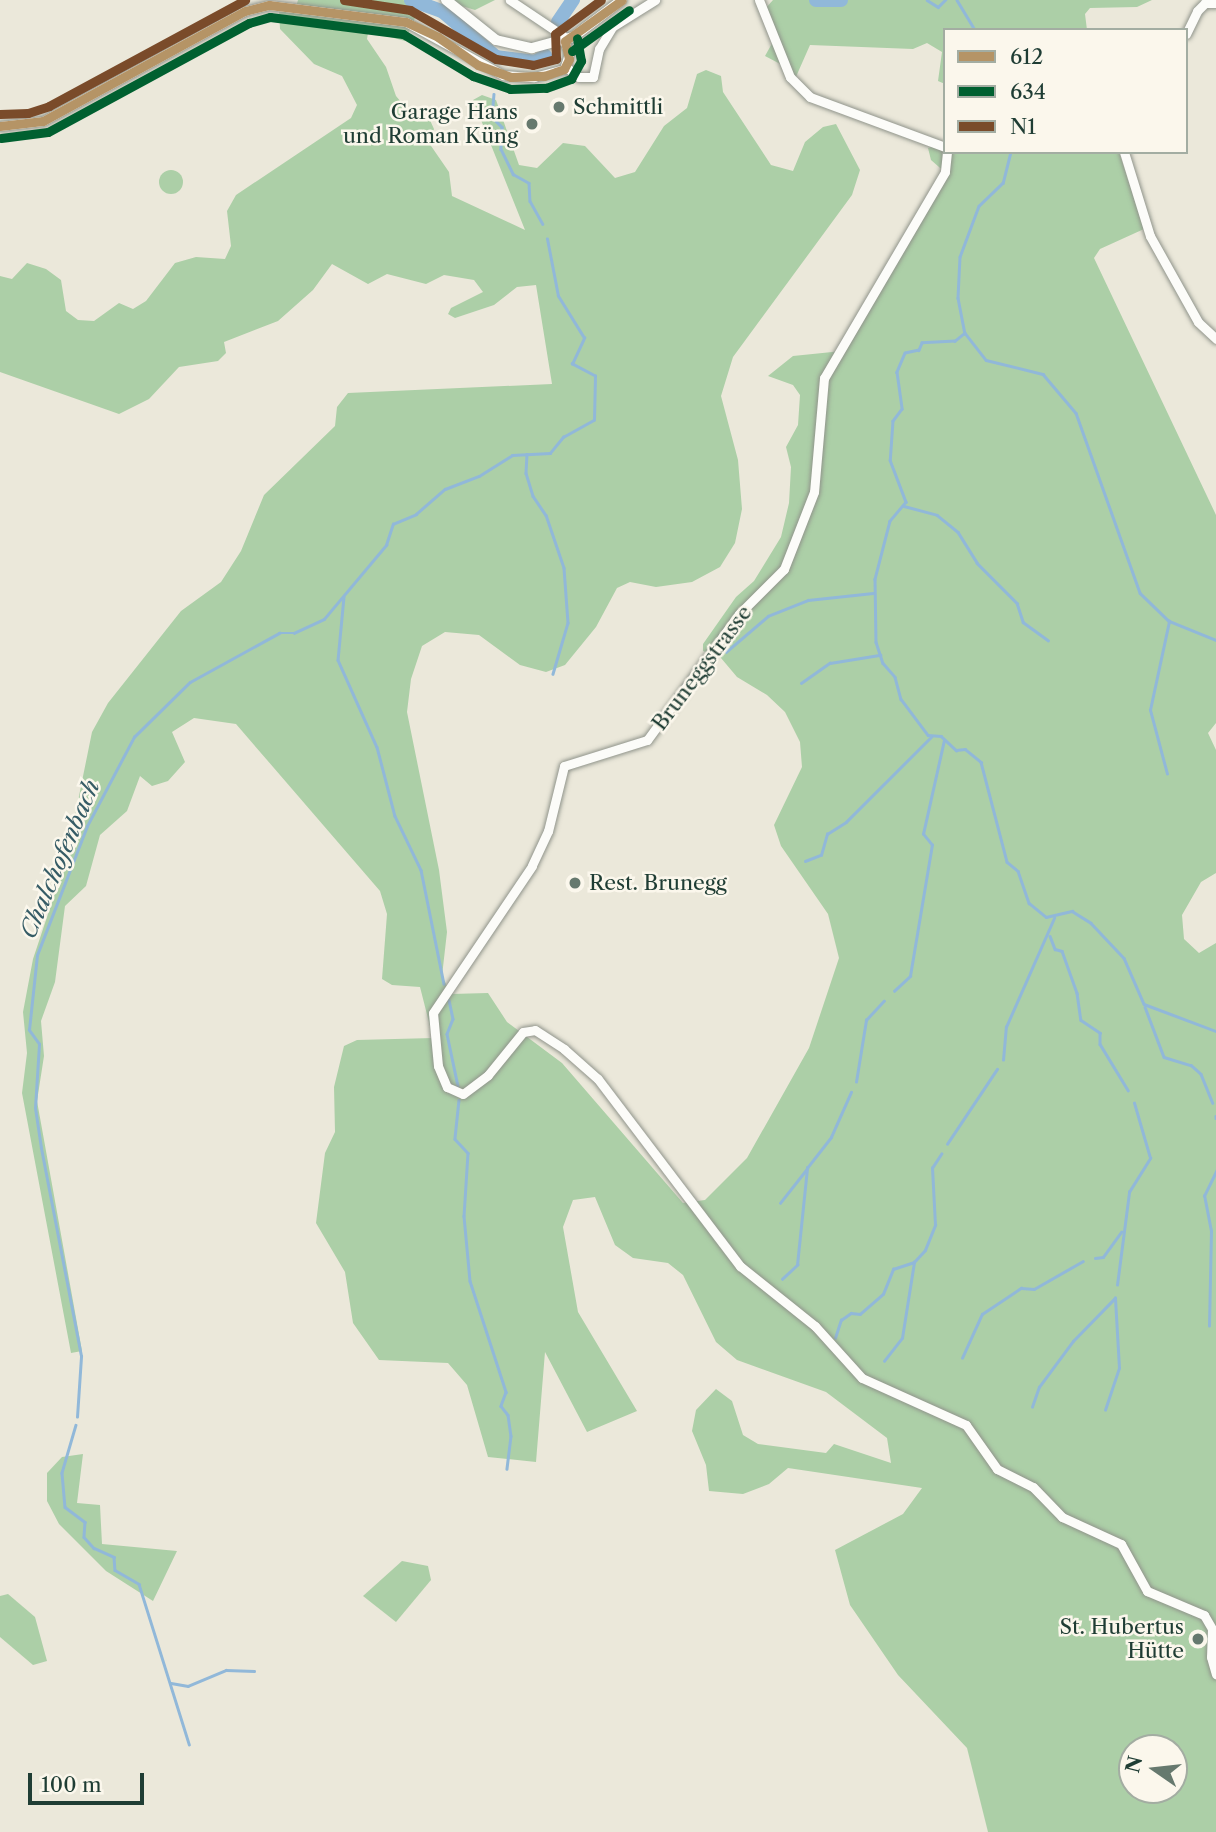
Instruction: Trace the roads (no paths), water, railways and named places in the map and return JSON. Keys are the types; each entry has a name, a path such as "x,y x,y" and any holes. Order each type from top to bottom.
{"main road":[{"path":"446,0 496,40 532,48 565,41 622,0"}],"street":[{"path":"510,0 552,26 565,41 566,66 579,77 593,77 599,49 612,27 655,0"},
{"path":"759,0 790,77 810,97 943,146"},
{"path":"0,125 43,121 245,11 281,4 414,24 478,65 511,77 544,76 566,66"},
{"path":"1188,30 1197,12 1205,4 1216,4"},
{"name":"Bruneggstrasse","path":"947,154 945,172 824,378 814,492 784,569 739,614 647,740 564,766 548,831 532,866 433,1013 438,1066 453,1092 474,1089 523,1032 535,1030 564,1049 598,1079 740,1266 815,1326 862,1378 966,1425 992,1465 1033,1486 1062,1517 1121,1544 1147,1591 1203,1615 1212,1629 1211,1657 1216,1674"},
{"path":"1125,154 1150,236 1198,322 1216,339"}],"waterway":[{"path":"411,0 442,11 496,57 535,62 545,56"},
{"path":"558,22 573,0"},
{"path":"816,0 841,0"},
{"path":"927,0 938,7 945,0"},
{"path":"957,0 974,28"},
{"path":"494,94 492,117 502,127 501,149 513,174 529,183 530,201 543,224"},
{"path":"1010,154 1003,183 979,206 960,257 958,298 965,333 955,341 922,343 919,350 905,353 897,372 902,409 893,421 890,460 906,502 890,521 875,579 876,642 883,663 895,677 901,699 928,735 941,736 956,750 965,749 981,762 1007,862 1018,871 1029,903 1046,917 1072,911 1091,923 1124,958 1144,1004 1216,1031"},
{"name":"Chalchofenbach","path":"77,1417 81,1356 35,1108 39,1044 29,1030 37,955 87,826 134,737 190,682 279,633 294,633 324,619 386,545 393,524 416,514 445,489 479,476 512,455 550,453 563,437 594,420 595,376 572,364 584,338 558,296 547,239"},
{"path":"965,333 986,360 1043,374 1076,413 1140,593 1169,621 1216,640"},
{"path":"527,454 526,473 533,496 546,515 564,568 568,623 553,674"},
{"path":"904,506 937,515 958,532 977,563 1017,603 1023,622 1048,640"},
{"path":"726,652 768,616 808,600 873,593"},
{"path":"344,597 338,660 377,747 395,816 421,870 444,984"},
{"path":"1167,774 1150,710 1169,621"},
{"path":"801,683 830,663 880,655"},
{"path":"805,861 821,855 827,834 846,822 931,737"},
{"path":"894,991 910,976 932,845 923,834 944,740"},
{"path":"1003,1060 1006,1027 1054,918"},
{"path":"1050,936 1055,949 1062,951 1077,993 1081,1020 1100,1033 1100,1044 1128,1090"},
{"path":"449,1000 453,1019 447,1034 458,1086"},
{"path":"856,1082 866,1020 884,1001"},
{"path":"1145,1007 1164,1057 1191,1065 1201,1074 1213,1103"},
{"path":"947,1144 997,1069"},
{"path":"782,1279 797,1265 807,1168 831,1137 851,1092"},
{"path":"459,1100 455,1139 468,1153 464,1216 470,1281 506,1392 501,1406 508,1415 511,1436 507,1469"},
{"path":"1117,1285 1129,1192 1150,1158 1134,1103"},
{"path":"884,1361 902,1338 914,1262 925,1250 935,1225 932,1168 941,1154"},
{"path":"780,1203 806,1170"},
{"path":"1209,1326 1211,1231 1204,1196 1216,1171"},
{"path":"1095,1258 1103,1257 1121,1232"},
{"path":"962,1358 982,1314 1021,1288 1034,1289 1083,1261"},
{"path":"835,1338 841,1320 851,1313 860,1314 883,1294 893,1269 914,1262"},
{"path":"1032,1407 1039,1387 1073,1341 1115,1298"},
{"path":"1105,1410 1119,1368 1115,1298"},
{"path":"76,1425 62,1473 65,1507 85,1522 84,1537 94,1548 114,1557 115,1570 139,1584 189,1744"},
{"path":"171,1683 188,1686 226,1670 254,1671"}],"place":[{"name":"Schmittli","path":"559,107"},
{"name":"Garage Hans und Roman Küng","path":"532,124"},
{"name":"Rest. Brunegg","path":"575,883"},
{"name":"St. Hubertus Hütte","path":"1198,1639"}]}
